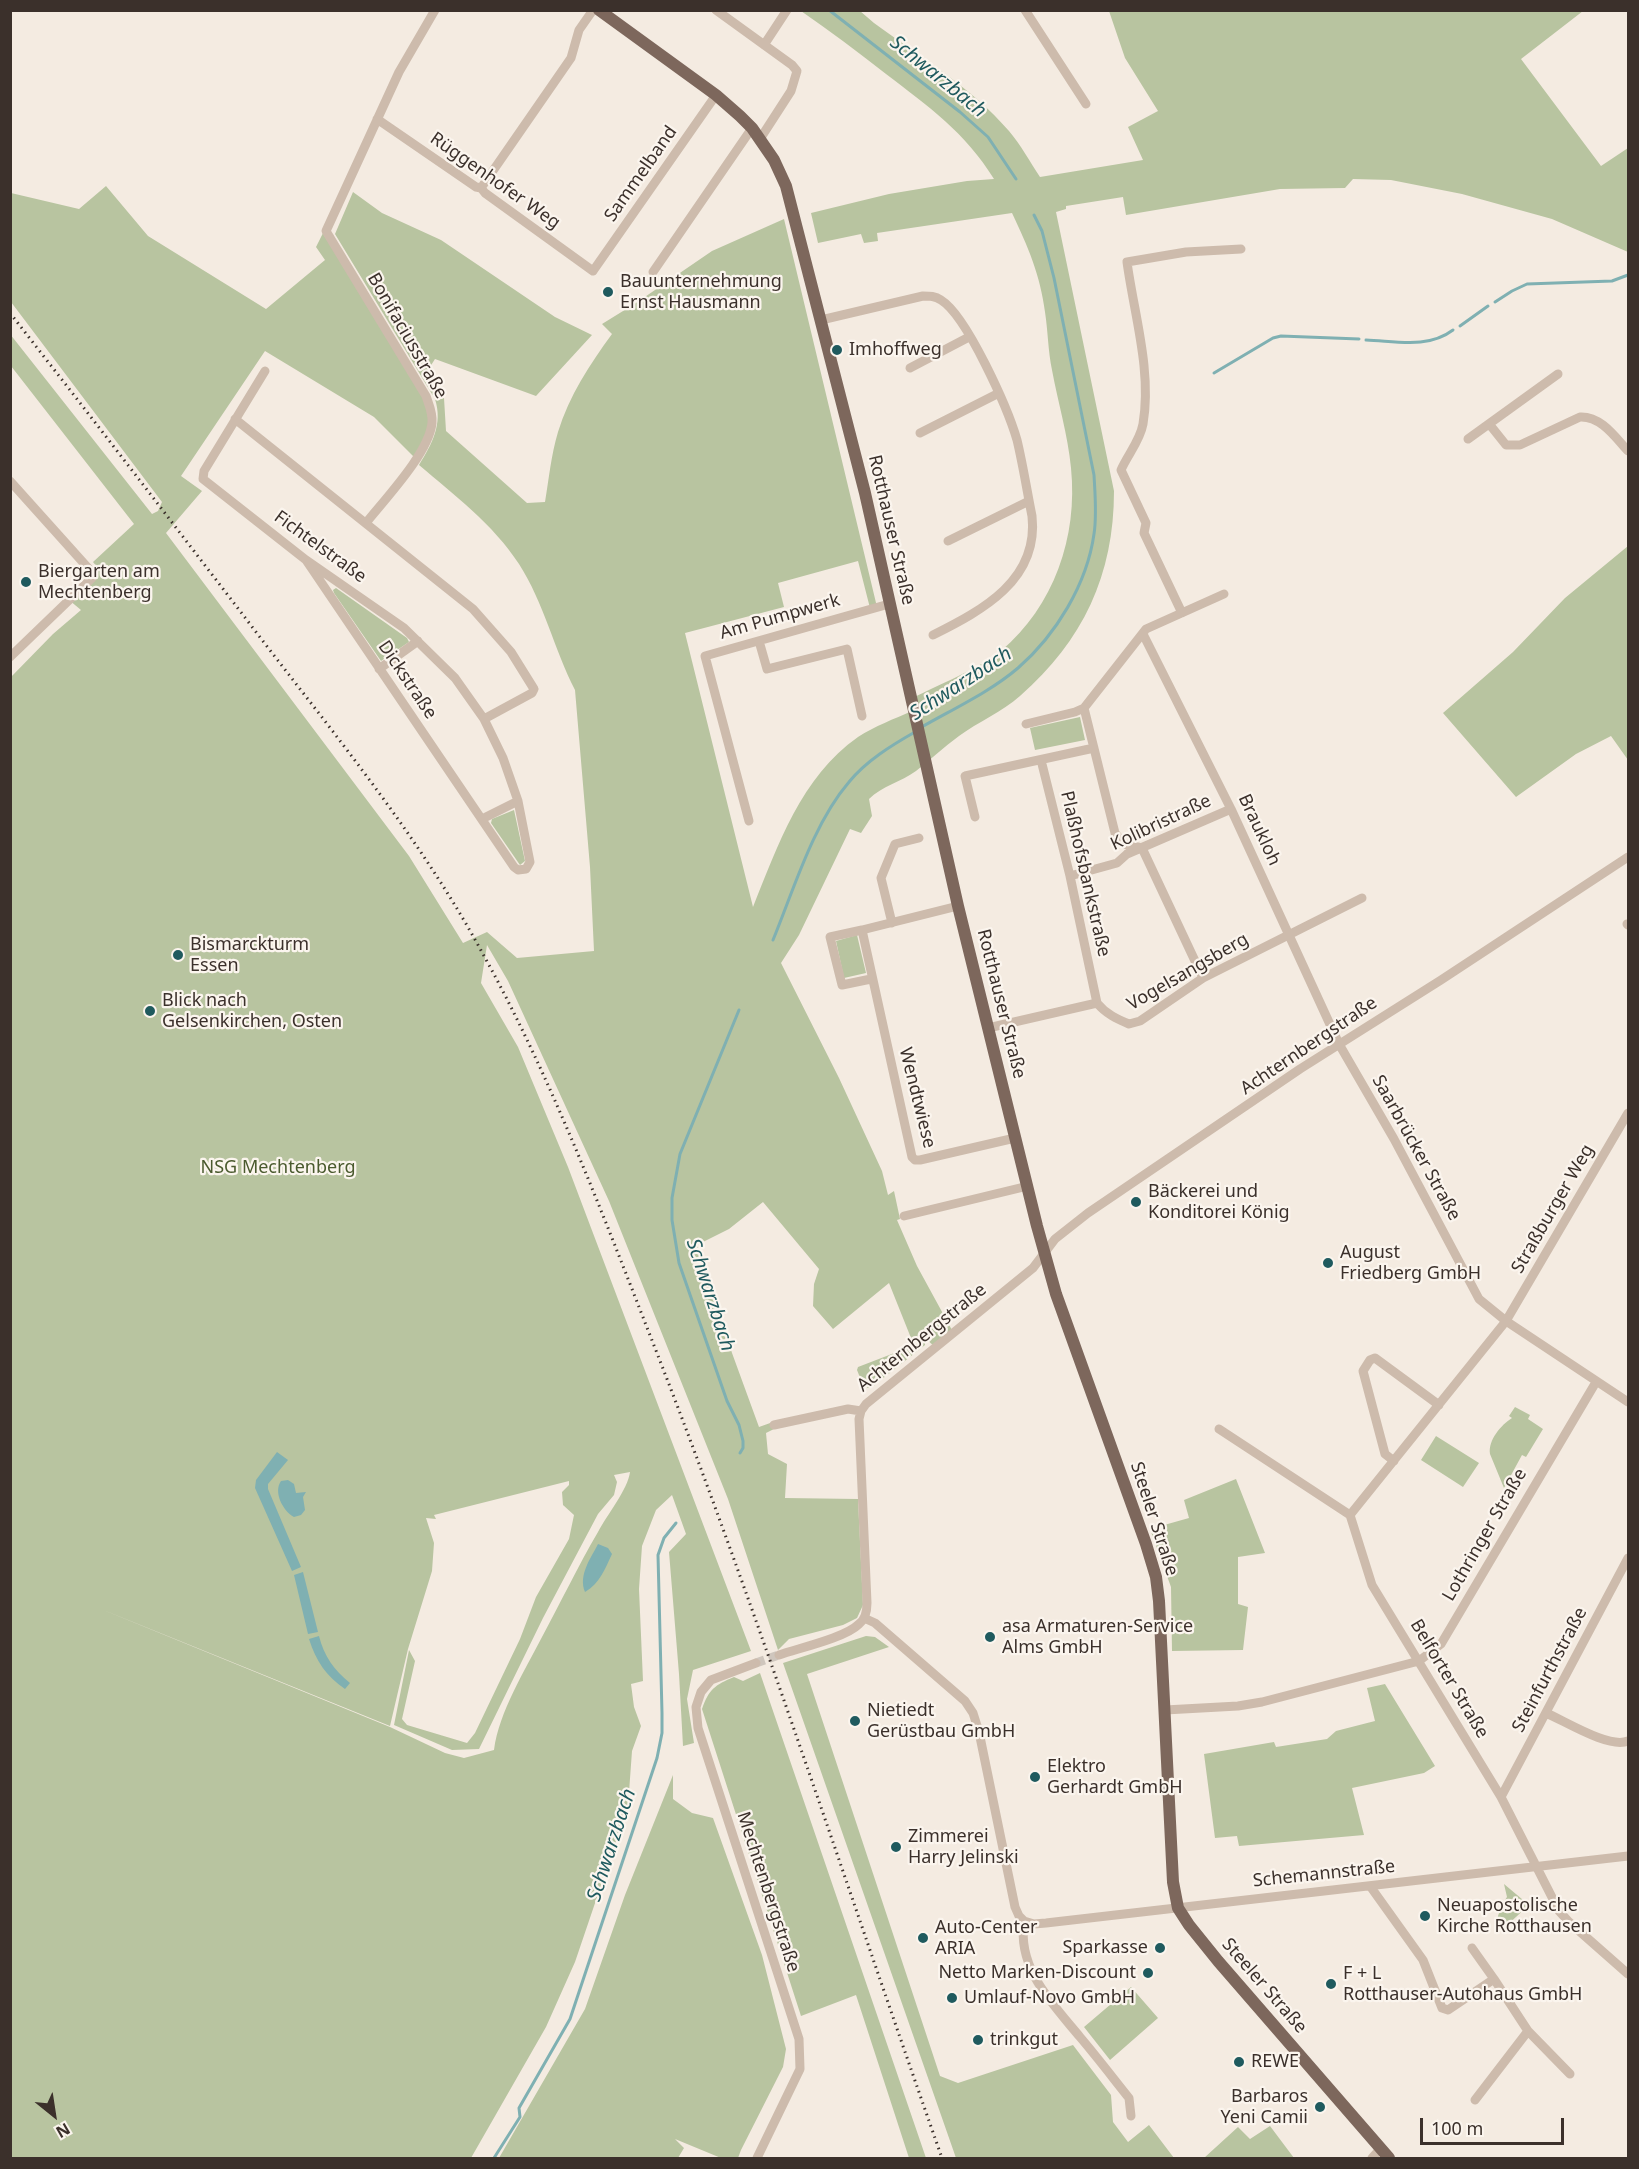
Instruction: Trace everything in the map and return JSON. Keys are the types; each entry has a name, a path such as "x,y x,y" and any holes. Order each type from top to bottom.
{"main road":[{"name":"Rotthauser Straße","path":"599,10 716,95 752,128 774,160 786,186 864,493 958,906 1016,1138"},
{"name":"Steeler Straße","path":"1016,1138 1056,1294 1156,1577 1173,1882 1178,1908 1218,1961 1389,2158"}],"street":[{"name":"Bonifaciusstraße","path":"366,523 422,450 432,425 432,412 426,396 326,231 399,72 435,10"},
{"path":"481,188 571,58 579,30 592,10"},
{"path":"716,10 797,71 791,91 760,138"},
{"path":"764,45 787,10"},
{"path":"1025,10 1086,104"},
{"name":"Sammelband","path":"593,271 716,95"},
{"name":"Rüggenhofer Weg","path":"377,119 476,187 481,188 593,271"},
{"path":"653,272 752,128"},
{"path":"1182,613 1144,533 1146,523 1121,470 1136,444 1143,425 1144,403 1142,357 1127,262 1186,252 1241,249"},
{"path":"821,320 923,296 934,297 950,308 969,336 999,393 1017,440 1033,527 1032,543 1024,566 1008,588 933,635"},
{"path":"910,368 969,336"},
{"path":"265,371 235,419 473,609 503,642 534,688 532,693 484,719"},
{"path":"1468,439 1558,374"},
{"path":"920,433 999,393"},
{"path":"1490,425 1506,445 1513,446 1520,445 1580,417 1588,417 1603,425 1629,451"},
{"name":"Fichtelstraße","path":"235,419 204,471 203,479 306,560 378,609 418,641 455,678 484,719 503,758 518,801 530,862 526,869"},
{"path":"10,481 89,569 92,578 10,657"},
{"path":"948,540 1029,501"},
{"name":"Dickstraße","path":"306,560 514,867 518,870 526,869"},
{"path":"1026,724 1084,708 1146,629 1224,594"},
{"name":"Am Pumpwerk","path":"749,821 705,656 889,604"},
{"name":"Braukloh","path":"1143,634 1232,809 1339,1044"},
{"path":"379,669 418,641"},
{"path":"759,641 767,669 847,648 862,716"},
{"path":"1084,708 1115,833 1124,844 1142,848 1203,978"},
{"path":"975,817 965,776 1094,748"},
{"name":"Plaßhofsbankstraße","path":"1041,760 1098,1003"},
{"path":"482,819 518,801"},
{"name":"Kolibristraße","path":"1070,876 1117,863 1127,854 1232,809"},
{"path":"891,923 881,878 895,844 919,837"},
{"name":"Achternbergstraße","path":"864,1618 867,1603 859,1419 861,1411 871,1399 1033,1268 1045,1255 1054,1239 1088,1213 1339,1044 1629,856"},
{"name":"Vogelsangsberg","path":"1098,1003 1102,1009 1115,1018 1129,1024 1153,1013 1203,978 1235,960 1362,898"},
{"path":"871,979 842,985 830,937 958,906"},
{"name":"Wendtwiese","path":"862,930 912,1157 920,1160 1016,1138"},
{"path":"988,1028 1098,1003"},
{"name":"Saarbrücker Straße","path":"1339,1044 1394,1139 1479,1299 1506,1321 1629,1402"},
{"name":"Straßburger Weg","path":"1350,1515 1506,1321 1629,1113"},
{"path":"904,1216 1028,1186"},
{"path":"1394,1461 1385,1454 1363,1371 1370,1360 1375,1358 1439,1405"},
{"name":"Lothringer Straße","path":"1165,1710 1238,1706 1262,1702 1419,1661 1441,1644 1596,1382"},
{"path":"774,1425 848,1409 861,1411"},
{"path":"1219,1429 1350,1515"},
{"name":"Belforter Straße","path":"1350,1515 1372,1585 1501,1797 1559,1911 1629,1974"},
{"name":"Steinfurthstraße","path":"1501,1797 1629,1558"},
{"path":"779,1655 844,1633 860,1624 864,1618 875,1623 959,1695 973,1713 979,1732 1015,1907 1018,1916 1024,1922 1023,1946 1026,1960 1041,1989 1129,2098 1131,2116"},
{"name":"Mechtenbergstraße","path":"756,1663 711,1680 700,1692 696,1707 698,1728 799,2039 800,2069 757,2158"},
{"path":"1546,1713 1604,1740 1624,1743 1629,1741"},
{"name":"Schemannstraße","path":"1024,1922 1046,1923 1629,1856"},
{"path":"1370,1886 1423,1960 1442,2008 1448,2010 1494,1979"},
{"path":"1472,1948 1528,2031 1570,2074"},
{"path":"1475,2100 1528,2031"},
{"path":"1372,2158 1382,2148"}],"green space":[{"name":"NSG Mechtenberg","path":"801,11 860,11 978,100 1013,136 1040,177 1143,160 1128,127 1158,111 1125,58 1109,11 1583,11 1521,59 1601,166 1628,148 1628,252 1552,219 1462,194 1391,180 1353,179 1345,188 1280,189 1126,215 1123,197 1066,206 1066,209 1056,212 1114,491 1113,522 1101,578 1091,604 1061,653 1020,696 959,736 916,771 869,799 872,816 861,833 850,829 799,935 781,963 839,1078 882,1171 888,1195 894,1191 900,1219 897,1220 917,1266 953,1332 935,1347 925,1338 913,1343 889,1283 833,1329 813,1306 814,1284 819,1269 763,1202 729,1229 697,1245 759,1427 773,1422 774,1429 766,1433 768,1454 787,1464 785,1498 858,1499 863,1605 857,1618 843,1625 789,1639 778,1650 728,1499 609,1201 508,981 487,945 481,983 518,1047 568,1167 751,1651 693,1670 687,1699 694,1743 683,1746 669,1552 686,1534 672,1495 656,1510 642,1546 639,1589 643,1681 631,1684 634,1707 641,1726 632,1751 628,1806 575,1962 546,2027 471,2158 11,2158 11,677 53,634 81,610 69,600 93,578 97,567 93,562 134,524 11,366 10,334 152,514 158,511 162,502 11,302 11,193 79,209 106,186 148,236 266,309 325,260 316,247 323,233 426,396 431,426 416,459 374,417 265,351 181,476 202,491 166,533 409,856 463,943 487,932 517,958 594,951 590,867 575,690 528,579 509,549 485,523 419,465 435,434 438,417 435,399 335,234 353,192 382,213 441,240 555,317 592,335 536,396 435,359 428,370 444,398 446,431 527,503 545,502 558,432 568,406 581,381 612,334 602,324 712,251 784,219 877,607 870,608 858,561 778,583 784,607 685,633 753,907 782,837 806,792 838,753 864,733 912,711 913,698 992,658 1020,633 1048,592 1058,568 1066,544 1072,494 1070,456 1051,363 1043,298 1033,261 1012,213 877,233 878,241 864,243 861,234 818,243 811,213 889,194 967,181 994,179 971,147 945,121","holes":["630,1472 583,1558 514,1692 501,1721 494,1750 464,1758 445,1753 390,1727 96,1607 390,1726 408,1649 432,1571 434,1543 426,1518 436,1519 434,1515 569,1481 569,1485 562,1492 563,1505 574,1515 569,1539 536,1597 520,1639 475,1733 467,1743 407,1725 402,1719 415,1661 409,1650 394,1725 452,1750 479,1749 543,1618 598,1514 614,1495 617,1482 614,1475"]},
{"path":"1628,546 1628,760 1611,736 1576,754 1516,797 1443,713 1513,652 1565,598"},
{"path":"336,588 407,638 409,642 381,661 334,593 333,590"},
{"path":"1080,717 1085,740 1035,750 1030,728"},
{"path":"514,810 525,861 520,865 491,823 492,819"},
{"path":"857,935 866,973 844,978 836,941"},
{"path":"923,1342 925,1345 872,1387 868,1388 863,1385 858,1367"},
{"path":"1515,1407 1530,1415 1528,1419 1543,1429 1526,1457 1522,1455 1504,1488 1490,1449 1496,1433 1512,1418 1509,1416"},
{"path":"1436,1436 1479,1463 1463,1487 1421,1460"},
{"path":"1236,1479 1265,1553 1238,1557 1238,1604 1248,1607 1243,1650 1172,1651 1171,1587 1150,1529 1189,1518 1184,1500"},
{"path":"866,1636 875,1637 889,1647 807,1674 940,2076 958,2083 1073,2045 1111,2095 1113,2122 1128,2142 1149,2125 1174,2158 956,2158 783,1663"},
{"path":"760,1673 926,2158 909,2158 856,1995 801,2016 702,1709 710,1692 717,1685 734,1677 743,1681"},
{"path":"1385,1684 1435,1766 1424,1773 1352,1788 1364,1835 1239,1846 1237,1836 1215,1838 1204,1754 1274,1742 1276,1747 1327,1739 1336,1731 1375,1721 1367,1688"},
{"path":"673,1775 673,1799 692,1813 713,1818 762,1955 786,2049 783,2067 738,2158 721,2158 675,2139 684,2148 678,2158 499,2158 585,2009 625,1895"},
{"path":"1504,1884 1529,1905 1504,1928 1496,1923 1501,1906 1507,1897"},
{"path":"1131,1987 1158,2018 1110,2060 1084,2027"},
{"path":"1270,2126 1294,2158 1204,2158 1238,2127 1250,2139"}],"water":[{"path":"277,1452 288,1460 268,1484 268,1489 301,1567 292,1571 255,1488 256,1480"},
{"path":"288,1480 294,1484 296,1493 306,1492 303,1497 305,1510 301,1515 294,1517 280,1501 278,1490 281,1481"},
{"path":"598,1544 608,1548 612,1554 598,1580 585,1592 584,1573"},
{"path":"303,1572 318,1632 308,1634 294,1575"},
{"path":"319,1636 330,1662 350,1683 345,1689 327,1673 315,1654 309,1639"}],"waterway":[{"name":"Schwarzbach","path":"829,10 960,112 988,137 1016,179"},
{"name":"Schwarzbach","path":"920,728 996,685 1032,655 1068,607 1085,571 1090,553 1096,504 1094,475 1054,278 1042,231 1034,215"},
{"path":"1495,302 1527,284 1612,281 1628,275"},
{"path":"1460,326 1488,306"},
{"path":"1366,340 1422,342 1433,340 1453,330"},
{"path":"1214,373 1273,338 1281,336 1359,339"},
{"name":"Schwarzbach","path":"773,940 805,858 836,799 871,760 915,732"},
{"name":"Schwarzbach","path":"739,1010 680,1154 672,1198 672,1220 679,1263 727,1401 739,1425 743,1441 740,1453"},
{"name":"Schwarzbach","path":"494,2158 520,2117 519,2108 570,2019 657,1758 662,1733 658,1555 664,1538 676,1523"}],"tunnel":[{"path":"756,1663 779,1655"}],"railway":[{"path":"10,313 381,795 460,913 508,1001 575,1148 693,1448 766,1650 942,2158"}],"place":[{"name":"Bauunternehmung Ernst Hausmann","path":"608,292"},
{"name":"Imhoffweg","path":"837,350"},
{"name":"Biergarten am Mechtenberg","path":"26,582"},
{"name":"Bismarckturm Essen","path":"178,955"},
{"name":"Blick nach Gelsenkirchen, Osten","path":"150,1011"},
{"name":"Bäckerei und Konditorei König","path":"1136,1202"},
{"name":"August Friedberg GmbH","path":"1328,1263"},
{"name":"asa Armaturen-Service Alms GmbH","path":"990,1637"},
{"name":"Nietiedt Gerüstbau GmbH","path":"855,1721"},
{"name":"Elektro Gerhardt GmbH","path":"1035,1777"},
{"name":"Zimmerei Harry Jelinski","path":"896,1847"},
{"name":"Neuapostolische Kirche Rotthausen","path":"1425,1916"},
{"name":"Auto-Center ARIA","path":"923,1938"},
{"name":"Sparkasse","path":"1160,1948"},
{"name":"Netto Marken-Discount","path":"1148,1973"},
{"name":"F + L Rotthauser-Autohaus GmbH","path":"1331,1984"},
{"name":"Umlauf-Novo GmbH","path":"952,1998"},
{"name":"trinkgut","path":"978,2040"},
{"name":"REWE","path":"1239,2062"},
{"name":"Barbaros Yeni Camii","path":"1320,2107"}]}
